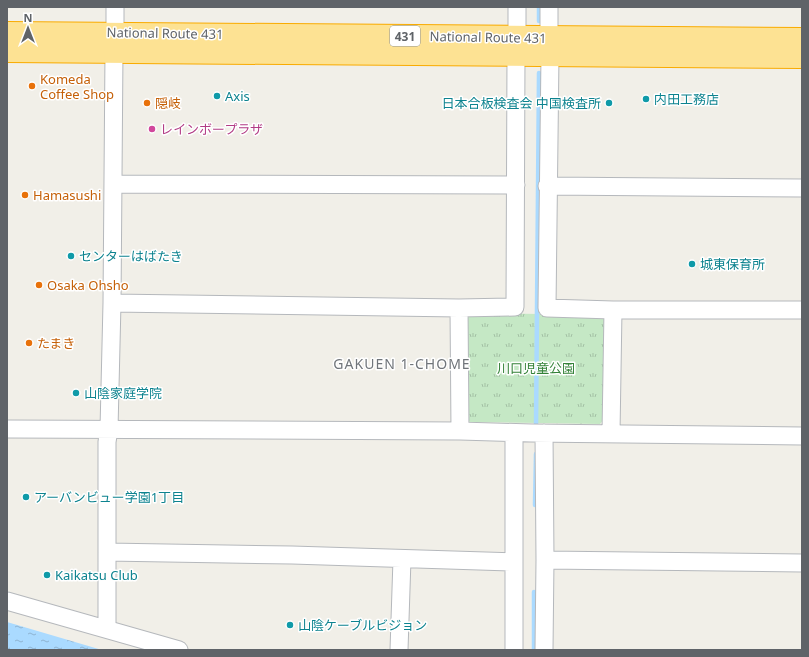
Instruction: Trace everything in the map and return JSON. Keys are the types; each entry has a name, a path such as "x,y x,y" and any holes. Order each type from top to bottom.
{"highway":[{"name":"National Route 431","path":"7,33 86,33 114,42"},
{"name":"National Route 431","path":"7,51 114,42 549,46 802,39"},
{"name":"National Route 431","path":"549,46 802,57"}],"street":[{"path":"107,629 107,442 109,429 112,303 115,7"},
{"path":"112,303 459,308 515,307 518,7"},
{"path":"549,7 547,308 613,310 802,310"},
{"path":"113,184 516,185"},
{"path":"548,186 802,188"},
{"path":"459,308 460,431"},
{"path":"611,434 613,310"},
{"path":"7,429 460,431 802,436"},
{"path":"532,433 545,560 544,650"},
{"path":"514,650 514,562 532,433"},
{"path":"107,552 292,555 514,562"},
{"path":"399,650 402,559"},
{"path":"545,560 802,563"},
{"path":"7,601 179,650"}],"green space":[{"name":"川口児童公園","path":"469,313 602,315 606,319 604,419 600,424 470,422 466,420 466,318"}],"water":[{"path":"7,622 102,650 7,650"}],"waterway":[{"path":"539,7 539,21"},
{"path":"536,429 539,73"},
{"path":"535,505 536,454"},
{"path":"534,592 534,650"}],"place":[{"name":"Komeda Coffee Shop","path":"32,86"},
{"name":"Axis","path":"217,96"},
{"name":"内田工務店","path":"646,99"},
{"name":"隠岐","path":"147,103"},
{"name":"日本合板検査会 中国検査所","path":"609,103"},
{"name":"レインボープラザ","path":"152,129"},
{"name":"Hamasushi","path":"25,195"},
{"name":"センターはばたき","path":"71,256"},
{"name":"城東保育所","path":"692,264"},
{"name":"Osaka Ohsho","path":"39,285"},
{"name":"たまき","path":"29,343"},
{"name":"山陰家庭学院","path":"76,393"},
{"name":"アーバンビュー学園1丁目","path":"26,497"},
{"name":"Kaikatsu Club","path":"47,575"},
{"name":"山陰ケーブルビジョン","path":"290,625"}],"district":[{"name":"GAKUEN 1-CHOME","path":"402,363"}]}
